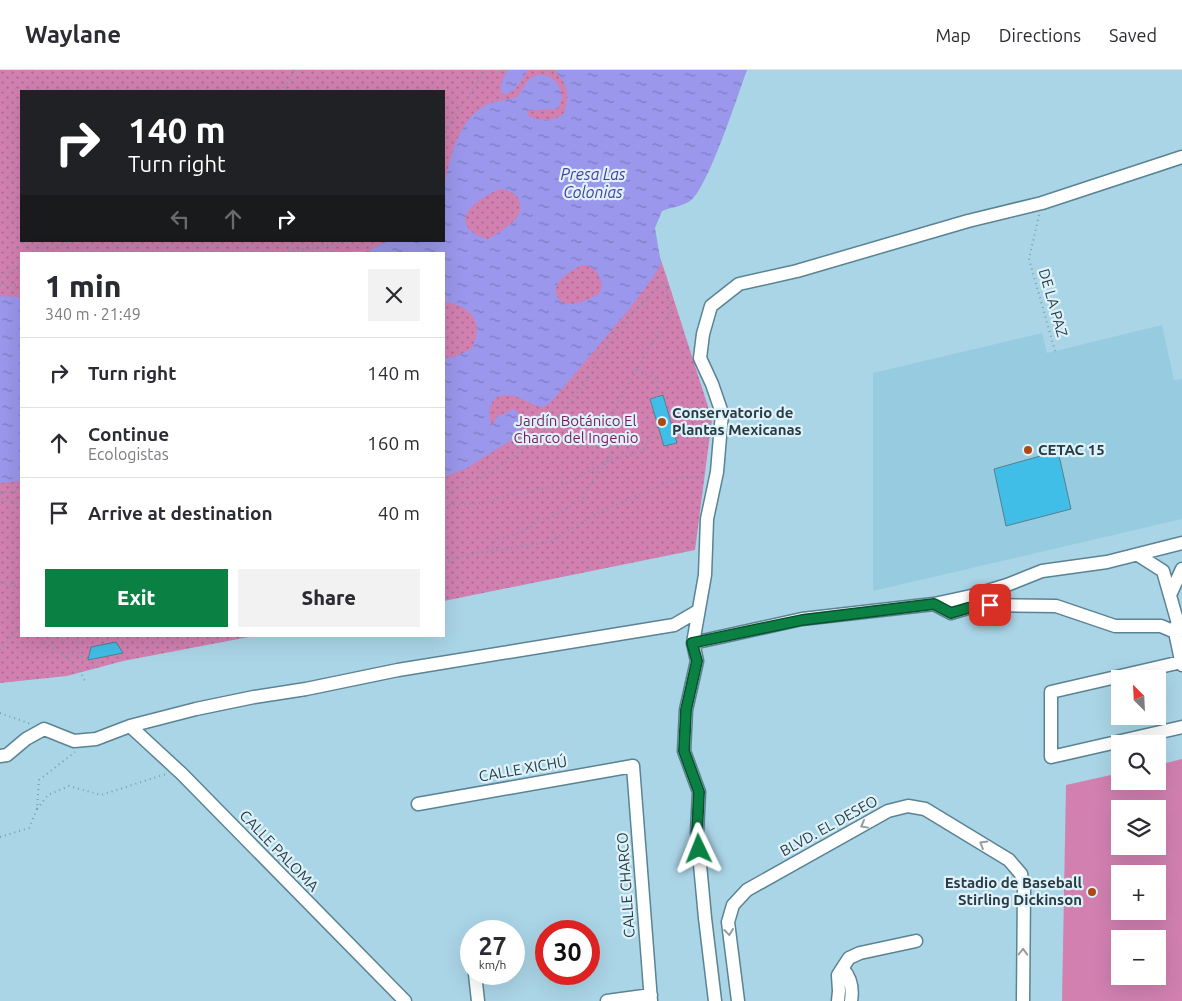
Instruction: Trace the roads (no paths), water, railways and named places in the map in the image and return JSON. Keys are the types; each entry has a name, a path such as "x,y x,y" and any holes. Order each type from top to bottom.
{"street":[{"path":"715,1001 704,918 697,832 699,792 684,751 686,710 697,661 692,643 706,575 707,519 717,472 722,413 700,358 703,334 712,306 739,284 797,271 968,221 1042,202 1182,157"},
{"path":"1167,162 1182,168"},
{"path":"692,643 802,620 934,604 971,596 1006,585 1042,570 1107,562 1182,543"},
{"path":"1138,555 1163,572 1179,627 1182,664 1051,692 1051,757 1182,727"},
{"path":"1170,595 1182,570"},
{"path":"934,604 951,613 990,605 1056,606 1115,626 1179,627"},
{"path":"0,756 7,755 26,739 44,729 74,741 96,740 130,726 196,709 398,670 674,625 698,611"},
{"name":"CALLE PALOMA","path":"130,726 182,774 405,1001"},
{"name":"CALLE XICHÚ","path":"418,804 633,766"},
{"name":"CALLE CHARCO","path":"633,766 651,998"},
{"name":"BLVD. EL DESEO","path":"738,1001 728,922 733,904 747,890 888,811 908,806 925,809 1009,860 1021,874 1024,889 1023,1001"},
{"path":"838,1001 838,975 849,958 860,953 916,941"},
{"path":"843,969 848,975 852,989 851,1001"},
{"path":"476,985 478,1001"},
{"path":"607,1001 651,998"}],"water":[{"path":"507,70 528,70 516,88 507,94 501,93 501,84"},
{"name":"Presa Las Colonias","path":"554,70 747,70 714,161 697,193 687,203 662,211 655,228 661,263 655,275 627,312 551,402 543,407 509,395 502,395 493,400 490,409 491,426 497,417 514,409 522,418 522,428 518,436 465,469 445,477 445,358 454,357 471,349 477,331 476,323 468,311 462,307 445,302 445,252 350,252 369,251 385,242 445,242 445,183 452,153 467,122 475,113 488,104 517,97 529,80 535,76 542,75 548,76 558,84 562,96 561,103 557,109 527,111 529,116 537,119 554,119 563,115 567,102 567,91 562,80","holes":["499,189 507,190 516,195 520,203 518,216 508,226 489,239 473,233 465,221 469,210 487,195","582,265 587,265 594,269 598,275 602,286 600,293 580,302 572,304 563,303 556,293 558,283 567,274"]},
{"path":"0,296 20,297 20,481 0,483"}],"place":[{"name":"Conservatorio de Plantas Mexicanas","path":"662,422"},
{"name":"CETAC 15","path":"1028,450"},
{"name":"Estadio de Baseball Stirling Dickinson","path":"1092,892"}],"park label":[{"name":"Jardín Botánico El Charco del Ingenio","path":"576,430"}]}
